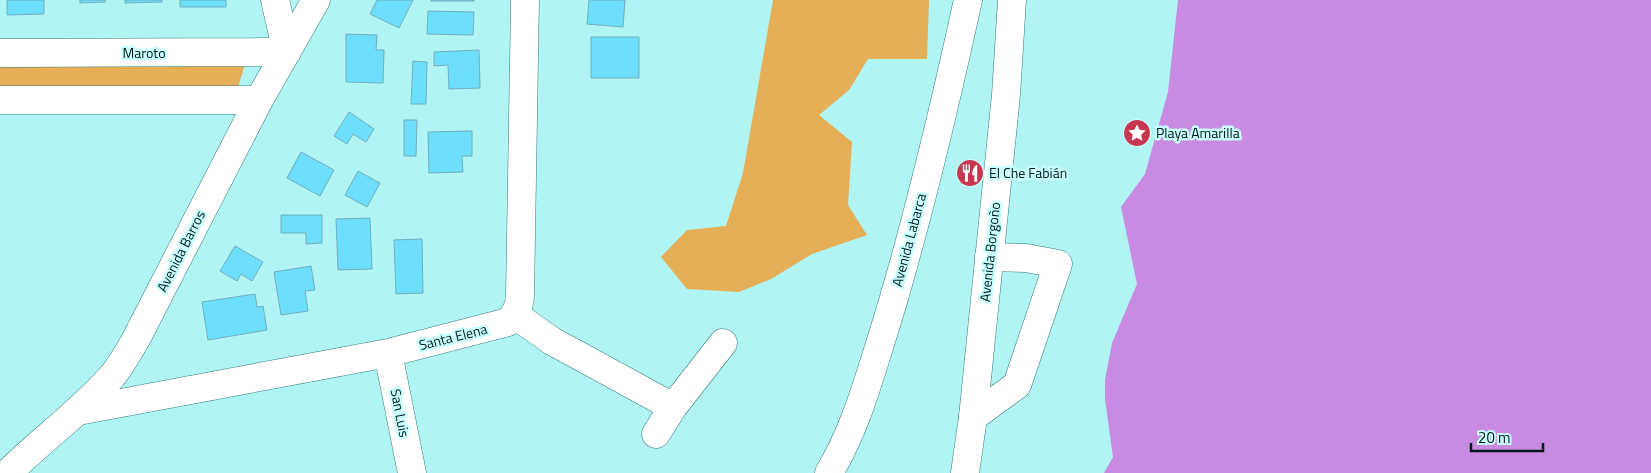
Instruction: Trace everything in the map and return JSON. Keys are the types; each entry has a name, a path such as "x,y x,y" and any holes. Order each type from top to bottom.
{"street":[{"path":"275,0 287,52"},
{"name":"Avenida Barros","path":"8,473 28,453 78,411 114,374 136,339 259,100 316,0"},
{"path":"525,0 520,296 519,307 515,315 552,341 673,407"},
{"name":"Avenida Labarca","path":"829,473 850,433 861,405 902,271 949,86 968,0"},
{"name":"Avenida Borgoño","path":"965,473 973,417 1006,95 1012,0"},
{"name":"Maroto","path":"0,53 287,52"},
{"path":"0,100 259,100"},
{"path":"973,417 1017,385 1058,264 1026,258 989,257"},
{"name":"Santa Elena","path":"78,411 388,353 498,326 508,322 515,315"},
{"path":"656,434 673,407 723,343"},
{"name":"San Luis","path":"388,353 412,473"},
{"path":"0,454 28,453"}],"shaded area":[{"path":"773,0 929,0 927,59 868,59 849,90 819,115 852,142 848,205 867,235 812,254 771,279 739,292 687,289 661,257 687,230 726,226 743,173"},
{"path":"1178,0 1651,0 1651,473 1104,473 1113,457 1105,399 1105,380 1112,343 1137,284 1121,207 1145,174 1168,92"},
{"path":"247,58 237,90 0,90 0,61"}],"building":[{"path":"7,0 44,0 44,14 7,15"},
{"path":"80,0 105,0 105,2 80,3"},
{"path":"125,0 162,0 162,2 125,3"},
{"path":"180,0 226,0 226,7 180,7"},
{"path":"377,0 413,0 399,28 370,14"},
{"path":"474,0 474,1 431,1"},
{"path":"589,0 625,0 623,27 587,24"},
{"path":"428,11 474,12 473,35 427,34"},
{"path":"346,34 377,35 376,50 384,50 383,83 346,82"},
{"path":"591,37 639,37 639,78 591,78"},
{"path":"479,50 480,88 449,89 448,65 434,66 434,52"},
{"path":"413,61 427,62 426,104 411,104"},
{"path":"349,112 374,129 366,142 353,134 347,144 334,136"},
{"path":"404,120 417,120 416,156 404,156"},
{"path":"472,131 472,156 462,156 463,172 429,173 428,132"},
{"path":"301,152 334,170 320,196 287,178"},
{"path":"358,171 380,183 367,207 345,195"},
{"path":"281,215 322,215 322,243 306,244 306,233 281,233"},
{"path":"370,218 372,269 338,270 336,219"},
{"path":"422,239 423,293 396,294 394,240"},
{"path":"235,246 263,262 252,281 241,274 237,281 220,271"},
{"path":"311,266 315,290 305,291 308,311 281,315 274,272"},
{"path":"255,294 257,307 263,306 267,330 208,340 202,302"}],"place":[{"name":"Playa Amarilla","path":"1137,133"},
{"name":"El Che Fabián","path":"970,173"}]}
